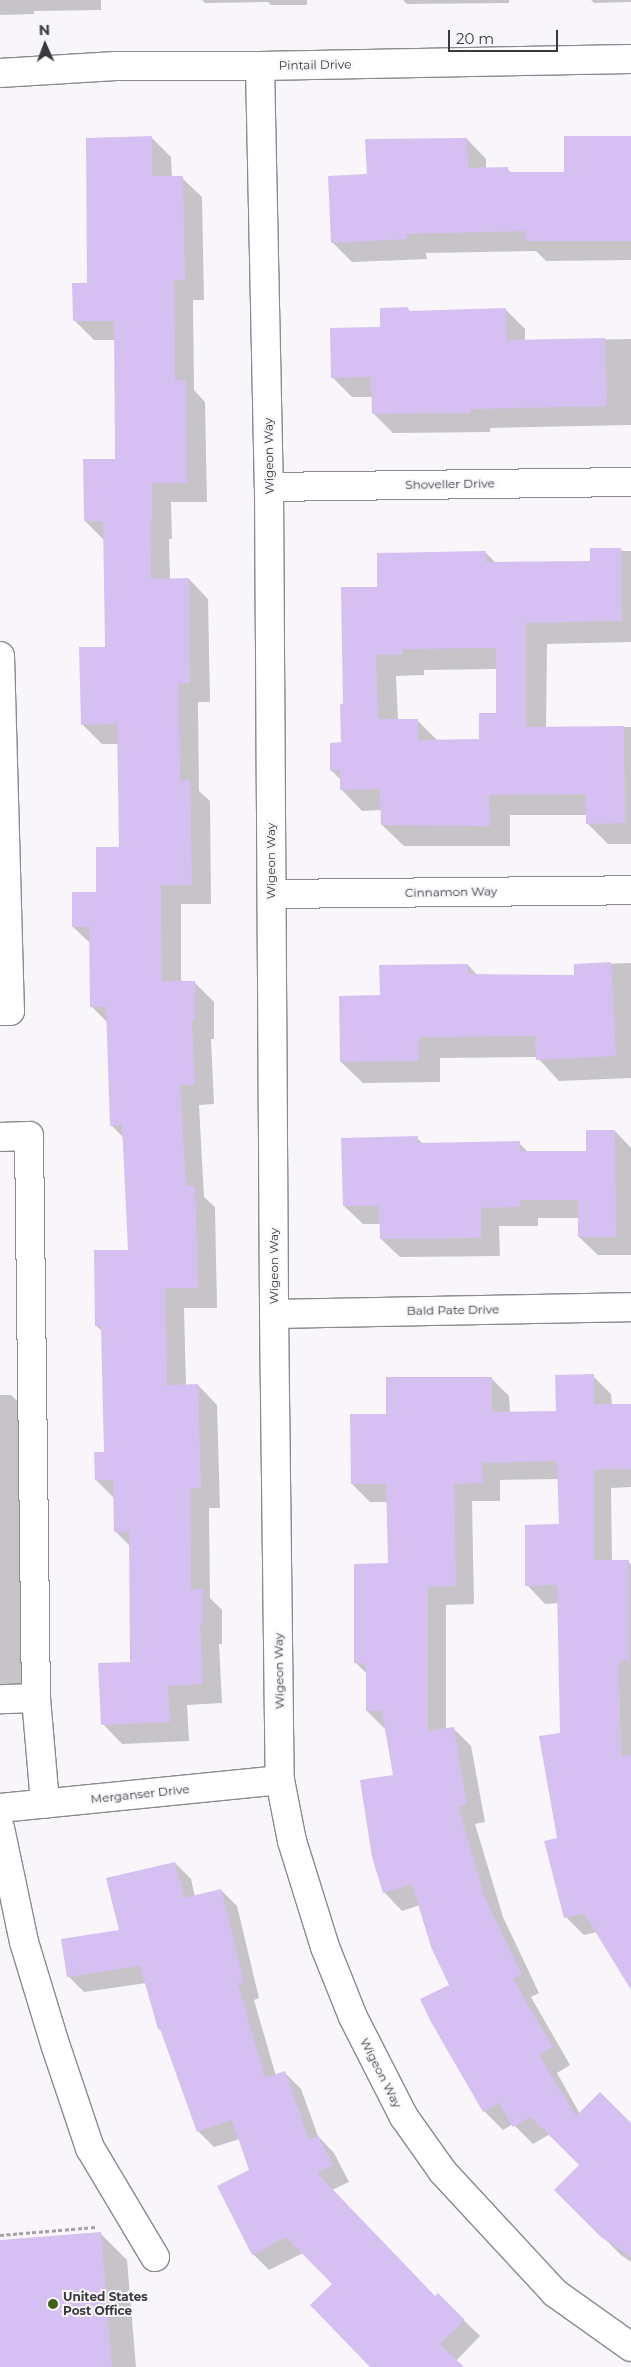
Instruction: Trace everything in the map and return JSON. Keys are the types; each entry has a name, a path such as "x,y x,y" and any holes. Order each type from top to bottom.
{"street":[{"name":"Pintail Drive","path":"0,73 116,66 260,66 631,59"},
{"name":"Wigeon Way","path":"260,66 270,487 274,1314 280,1780 292,1840 325,1947 353,2017 404,2117 443,2172 555,2293 631,2347"},
{"name":"Shoveller Drive","path":"270,487 631,482"},
{"path":"0,656 10,1011 0,1011"},
{"name":"Cinnamon Way","path":"272,894 631,890"},
{"path":"0,1137 29,1136 36,1698 45,1804"},
{"name":"Bald Pate Drive","path":"274,1314 631,1307"},
{"path":"0,1700 36,1698"},
{"name":"Merganser Drive","path":"0,1808 280,1780"},
{"path":"0,1828 24,1942 56,2047 90,2148 155,2257"}],"path":[{"path":"0,2236 96,2227"}],"building":[{"path":"152,136 152,176 183,176 185,280 174,280 175,380 186,381 187,483 152,483 152,520 150,520 151,579 189,578 190,683 179,683 180,781 190,780 192,885 161,885 162,981 195,981 195,1020 192,1020 195,1085 180,1085 186,1186 195,1186 198,1288 165,1288 167,1385 198,1384 201,1488 190,1489 191,1589 203,1589 203,1625 200,1625 203,1684 168,1686 170,1722 101,1725 98,1663 130,1662 129,1531 114,1532 113,1480 95,1480 94,1452 104,1452 101,1326 95,1326 94,1250 128,1250 122,1125 110,1126 106,1007 90,1007 89,927 72,927 72,892 96,892 96,847 119,847 117,724 81,725 79,647 105,647 103,521 84,521 83,459 115,459 114,321 73,321 72,283 87,283 86,138"},
{"path":"564,136 631,136 631,241 525,241 525,231 407,234 407,239 331,243 328,176 367,174 365,139 467,138 468,168 508,167 508,172 564,172"},
{"path":"408,307 408,311 506,308 507,340 605,338 607,406 471,409 471,413 372,414 371,377 331,378 330,328 380,327 380,308"},
{"path":"590,548 621,548 622,621 526,623 526,727 624,726 625,823 586,824 586,794 489,795 490,826 381,825 380,789 340,790 340,770 330,771 330,743 341,742 340,704 343,704 341,587 377,587 377,553 486,551 486,562 590,561","holes":["496,648 496,713 479,713 479,739 418,740 418,719 378,719 376,655 403,654 403,649"]},
{"path":"611,962 616,1056 536,1060 535,1036 419,1037 419,1061 340,1062 339,996 380,995 379,965 468,964 468,974 574,975 574,964"},
{"path":"586,1130 615,1130 616,1237 578,1237 578,1200 520,1200 520,1207 481,1208 481,1238 380,1239 379,1206 343,1206 341,1138 418,1136 418,1143 520,1141 520,1151 586,1151"},
{"path":"594,1374 594,1404 631,1404 631,1469 594,1470 594,1560 629,1560 629,1661 619,1661 621,1757 631,1755 631,1990 584,1913 564,1918 544,1841 557,1838 539,1736 560,1733 557,1585 525,1586 525,1525 559,1524 557,1461 482,1463 483,1483 454,1484 456,1586 428,1587 428,1731 454,1727 467,1804 458,1806 485,1898 522,1975 513,1979 553,2047 539,2055 576,2116 600,2092 631,2123 631,2257 601,2237 554,2190 579,2165 531,2117 513,2127 499,2103 483,2112 431,2022 420,1999 449,1985 431,1947 412,1884 383,1893 372,1857 360,1780 393,1775 382,1711 366,1711 366,1664 354,1663 354,1564 388,1563 386,1484 351,1484 350,1414 386,1414 386,1377 492,1377 492,1412 556,1411 555,1375"},
{"path":"175,1862 184,1898 221,1889 244,1982 238,1984 265,2078 285,2071 309,2140 318,2135 333,2165 317,2173 435,2296 438,2293 465,2320 440,2344 464,2367 370,2367 310,2305 332,2284 286,2237 252,2255 217,2186 249,2170 232,2120 197,2132 160,2029 158,2029 140,1966 67,1977 61,1939 119,1930 106,1878"},
{"name":"United States Post Office","path":"101,2232 112,2367 0,2367 0,2240"}],"place":[{"name":"United States Post Office","path":"53,2304"}]}
